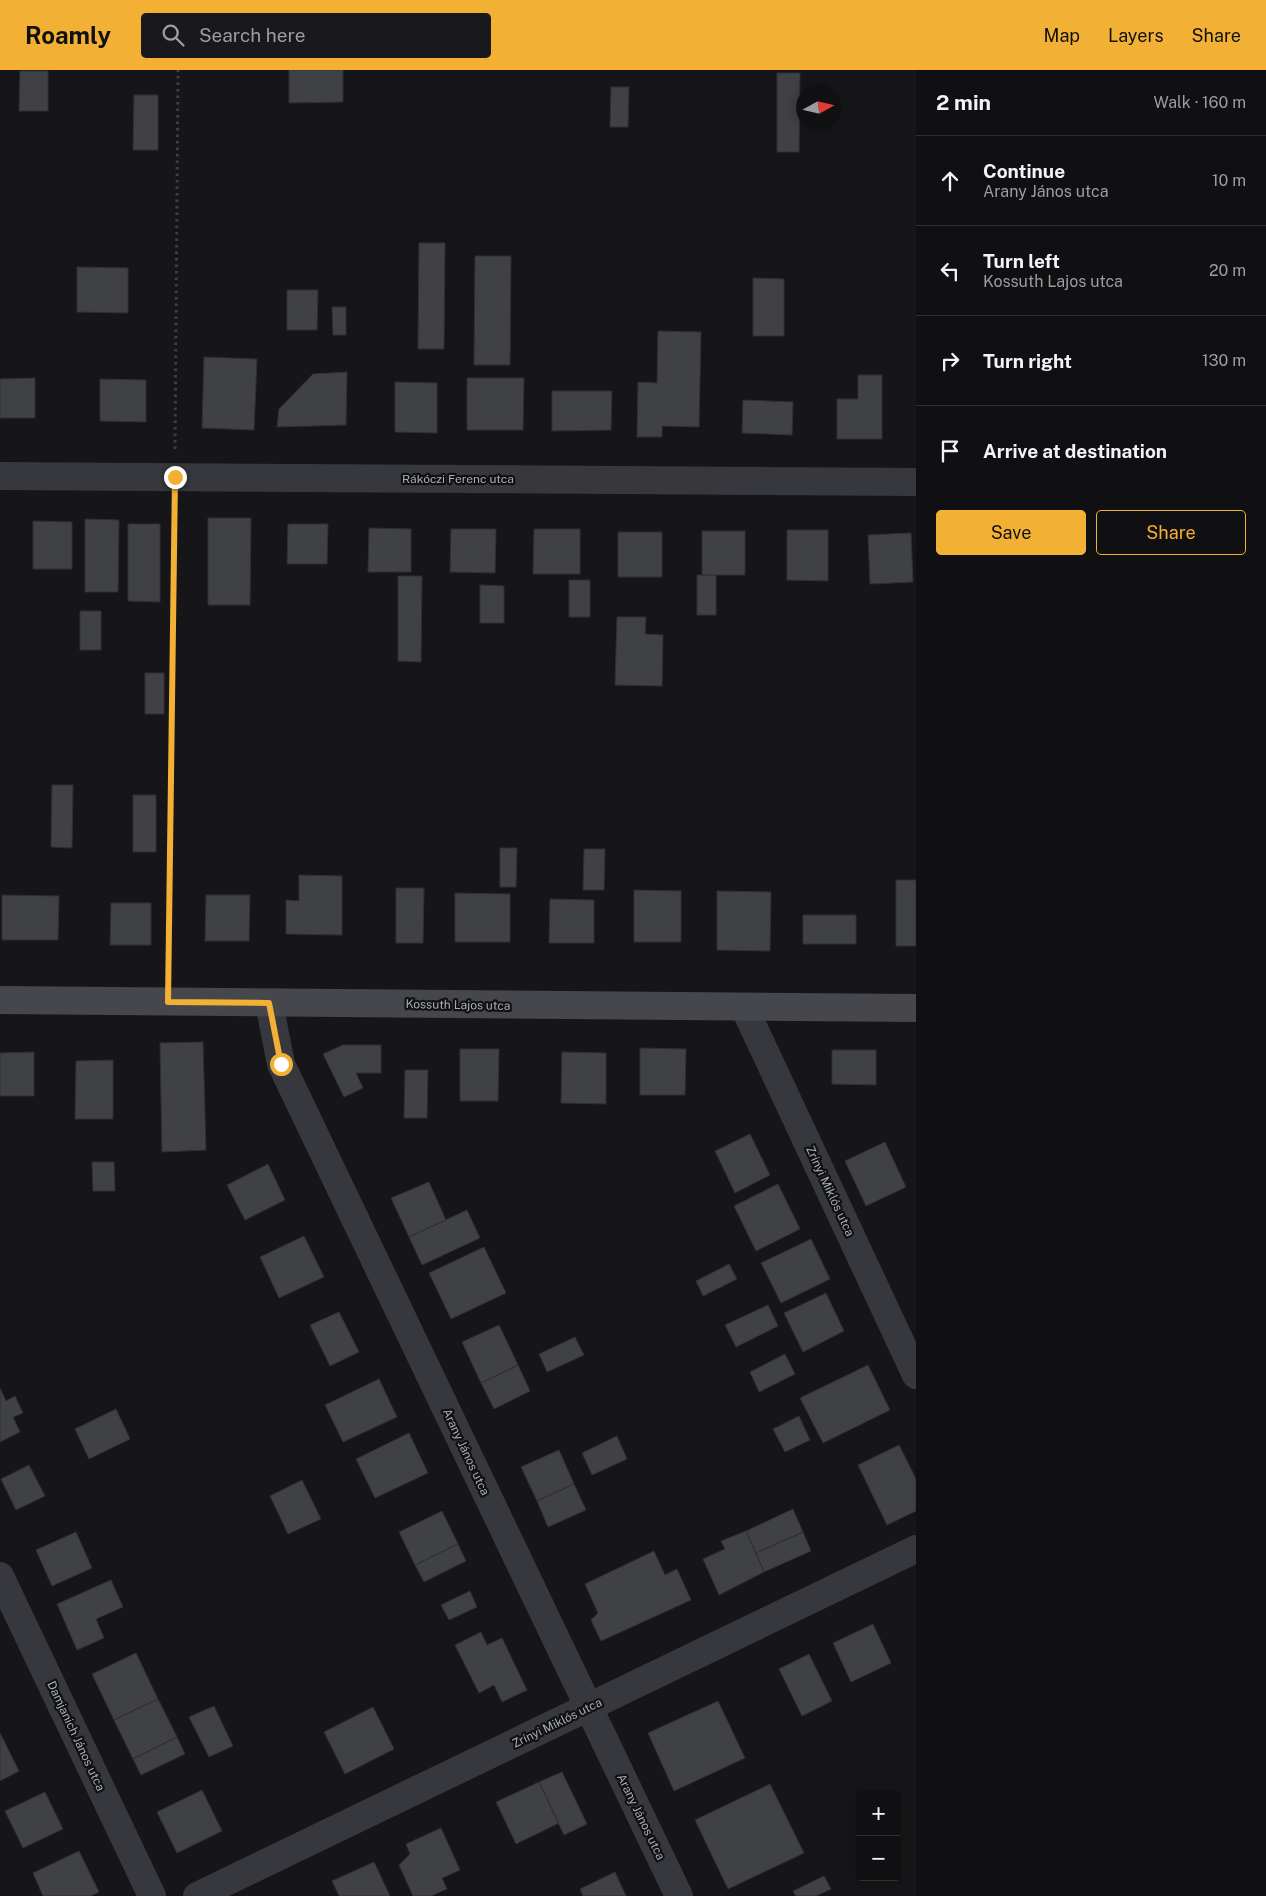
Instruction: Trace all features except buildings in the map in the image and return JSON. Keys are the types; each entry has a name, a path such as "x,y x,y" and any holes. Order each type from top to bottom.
{"main road":[{"name":"Kossuth Lajos utca","path":"0,1000 916,1008"}],"street":[{"name":"Rákóczi Ferenc utca","path":"0,476 916,482"},
{"name":"Arany János utca","path":"269,1003 281,1064 679,1896"},
{"name":"Zrínyi Miklós utca","path":"744,1007 916,1375"},
{"name":"Zrínyi Miklós utca","path":"197,1896 916,1549"},
{"name":"Damjanich János utca","path":"0,1576 152,1896"}],"path":[{"path":"168,1002 178,70"}],"route":[{"path":"175,477 168,1002 269,1003 281,1064"}]}
